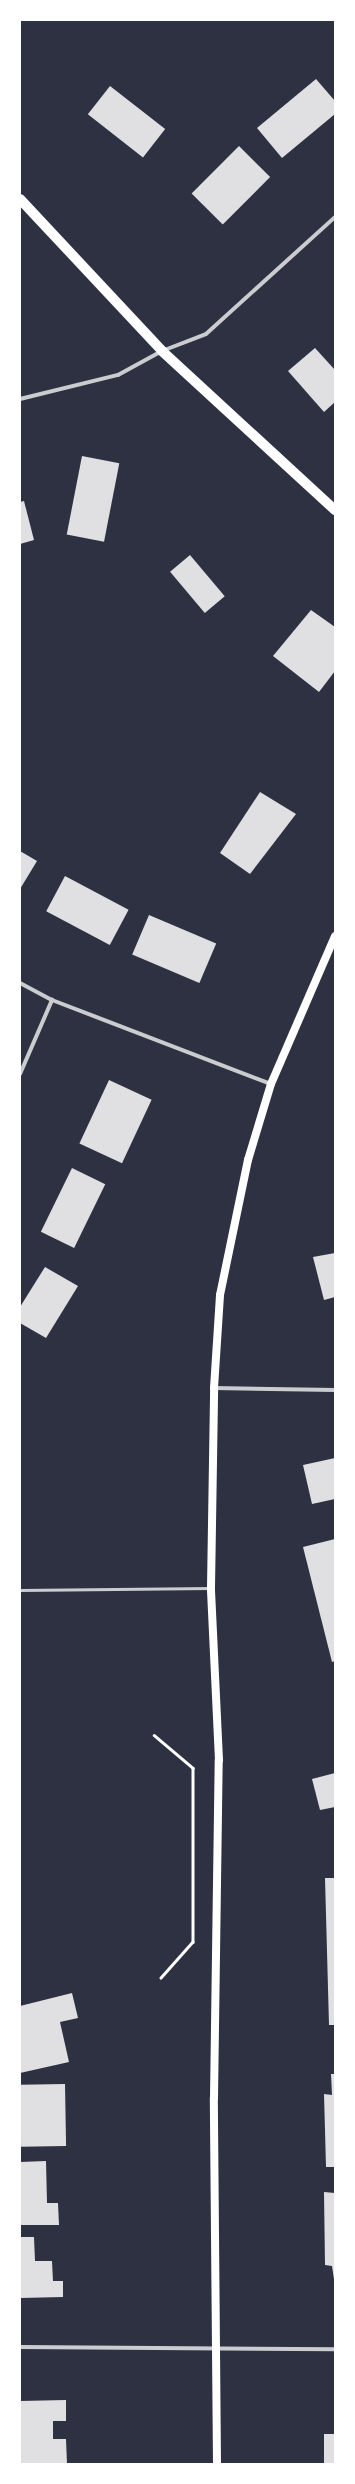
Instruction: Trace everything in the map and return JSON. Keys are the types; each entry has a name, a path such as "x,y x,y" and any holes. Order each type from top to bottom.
{"main road":[{"path":"20,199 162,351 335,510"},
{"path":"217,2464 218,2348 214,2098 219,1760 211,1588 214,1388 220,1295 248,1160 271,1084 335,936"}],"street":[{"path":"20,399 118,375 162,351 206,334 335,217"},
{"path":"20,982 52,1000 271,1084"},
{"path":"20,1074 52,1000"},
{"path":"214,1388 335,1390"},
{"path":"20,2347 335,2349"}],"lane":[{"path":"20,1590 211,1588"}],"path":[{"path":"154,1735 193,1768 193,1942 161,1978"}],"building":[{"path":"316,79 335,101 335,114 282,158 257,128"},
{"path":"110,86 165,129 143,157 88,114"},
{"path":"239,146 270,177 223,224 192,193"},
{"path":"315,348 335,370 335,402 324,412 288,371"},
{"path":"82,456 119,463 104,542 67,535"},
{"path":"24,501 34,540 20,544 20,502"},
{"path":"190,555 225,596 205,613 170,572"},
{"path":"311,610 335,627 335,671 319,692 273,656"},
{"path":"260,792 296,814 250,874 220,853"},
{"path":"20,851 37,861 20,889"},
{"path":"65,876 129,910 110,945 46,911"},
{"path":"149,915 216,944 199,983 132,955"},
{"path":"109,1080 152,1100 122,1163 79,1143"},
{"path":"72,1168 105,1184 74,1248 41,1232"},
{"path":"335,1253 335,1297 324,1300 313,1257"},
{"path":"45,1267 78,1286 46,1338 20,1323 20,1307"},
{"path":"335,1458 335,1499 312,1504 303,1465"},
{"path":"335,1539 335,1661 332,1662 303,1547"},
{"path":"335,1773 335,1807 320,1810 312,1779"},
{"path":"325,1878 335,1878 335,2025 329,2025"},
{"path":"72,1993 78,2018 60,2022 69,2062 20,2073 20,2006"},
{"path":"331,2074 335,2074 335,2167 326,2167 324,2094 332,2095"},
{"path":"65,2084 66,2146 21,2147 20,2085"},
{"path":"46,2161 47,2203 58,2203 59,2225 20,2225 20,2162"},
{"path":"324,2192 335,2193 335,2286 332,2266 325,2265"},
{"path":"20,2237 34,2237 35,2261 52,2261 53,2281 63,2281 63,2297 20,2298"},
{"path":"66,2400 66,2421 53,2421 53,2439 66,2439 67,2464 20,2464 20,2401"},
{"path":"324,2434 335,2434 335,2464 324,2464"}]}
